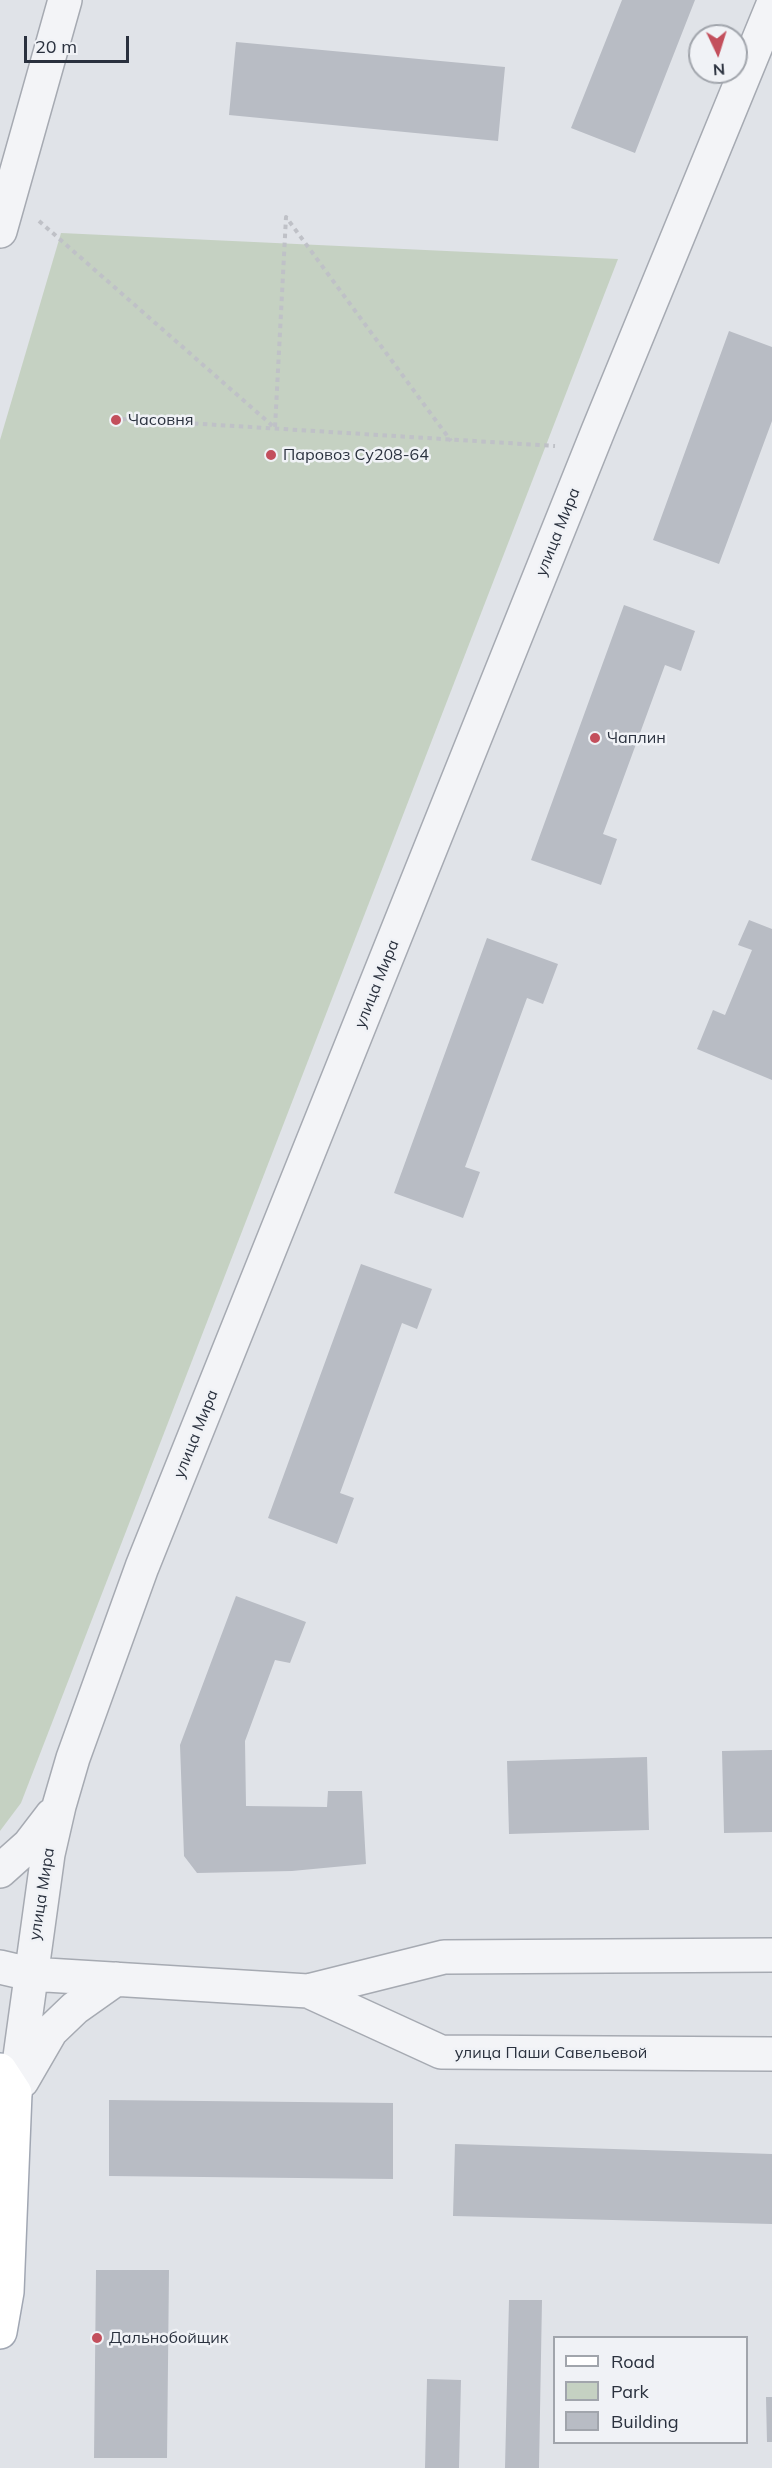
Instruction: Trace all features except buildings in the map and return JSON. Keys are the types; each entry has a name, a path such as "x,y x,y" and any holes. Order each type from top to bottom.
{"main road":[{"path":"0,2332 7,2292 7,2082"}],"street":[{"path":"0,231 65,0"},
{"name":"улица Мира","path":"7,2082 15,1971 48,1854 58,1806 72,1758 146,1556 772,7"},
{"path":"0,1871 29,1845 58,1806"},
{"name":"улица Паши Савельевой","path":"15,1971 308,1991 444,1957 772,1954"},
{"path":"7,2082 51,2031 75,2008 116,1979"},
{"name":"улица Паши Савельевой","path":"308,1991 441,2052 772,2054"}],"path":[{"path":"9,195 275,428"},
{"path":"275,428 286,217 451,441"},
{"path":"122,419 592,448"}],"green space":[{"path":"61,233 618,259 21,1803 0,1831 0,440"}],"place":[{"name":"Часовня","path":"116,420"},
{"name":"Паровоз Су208-64","path":"271,455"},
{"name":"Чаплин","path":"595,738"},
{"name":"Дальнобойщик","path":"97,2338"}]}
